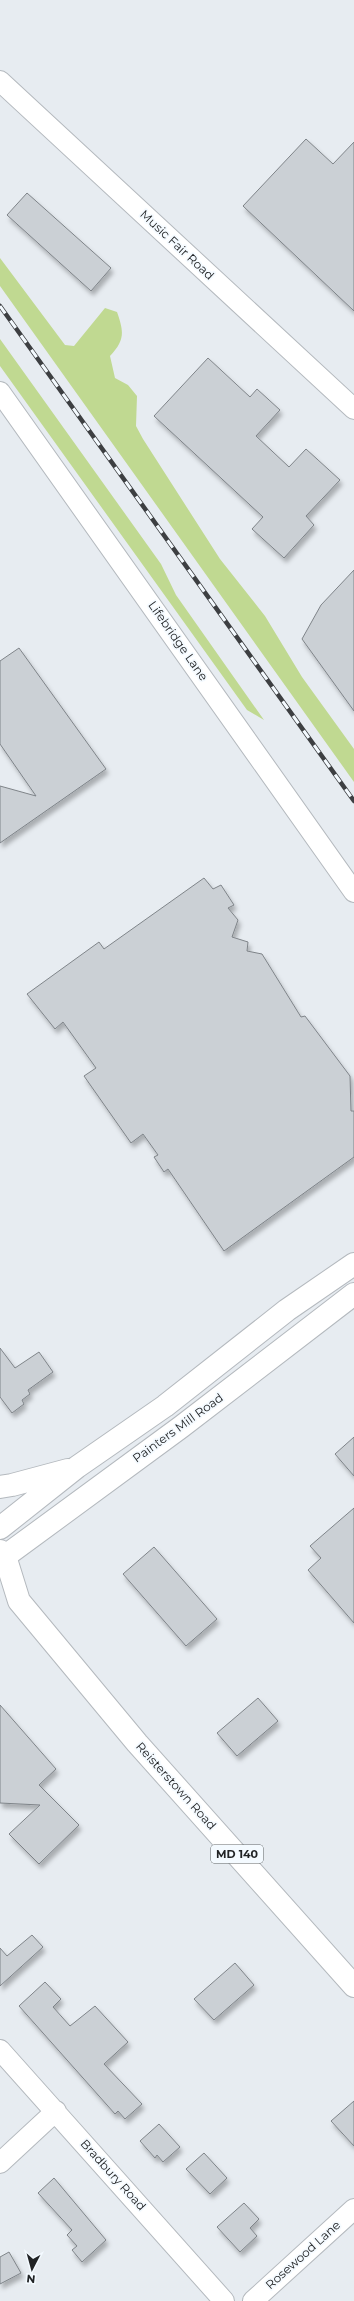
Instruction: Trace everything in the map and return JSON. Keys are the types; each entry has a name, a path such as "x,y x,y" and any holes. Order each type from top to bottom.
{"main road":[{"name":"Painters Mill Road","path":"0,1528 77,1467 159,1411 266,1326 354,1264"},
{"name":"Painters Mill Road","path":"2,1555 181,1427 354,1294"},
{"path":"0,1487 77,1467"},
{"name":"Reisterstown Road","path":"2,1555 9,1596 354,1986"}],"street":[{"name":"Music Fair Road","path":"0,81 354,409"},
{"name":"Lifebridge Lane","path":"0,392 354,892"},
{"name":"Bradbury Road","path":"0,2050 224,2301"},
{"path":"0,2163 56,2111"},
{"name":"Rosewood Lane","path":"253,2301 354,2209"}],"green space":[{"path":"0,258 65,345 74,346 105,308 117,312 121,325 122,336 115,350 110,356 115,378 128,385 137,396 136,426 220,559 265,616 302,677 354,749 354,782 0,286"},
{"path":"0,339 161,564 176,595 264,720 247,710 0,366"}],"building":[{"path":"306,139 333,164 354,142 354,311 243,206"},
{"path":"27,193 111,268 91,291 7,215"},
{"path":"208,358 250,397 257,389 280,410 256,436 289,467 306,449 340,480 306,516 314,525 284,558 252,529 263,517 154,416"},
{"path":"354,570 354,711 302,639 321,605"},
{"path":"19,648 106,769 0,843 0,786 36,796 0,744 0,661"},
{"path":"204,878 213,889 221,885 234,905 228,908 238,920 232,937 248,942 247,951 262,954 301,1017 305,1016 350,1076 351,1111 354,1111 354,1157 224,1251 168,1169 164,1172 154,1157 158,1155 143,1134 131,1143 84,1076 96,1068 63,1022 55,1029 27,994 99,942 104,949"},
{"path":"0,1348 15,1368 39,1352 53,1372 28,1390 30,1394 22,1400 24,1404 12,1413 0,1397"},
{"path":"354,1437 354,1476 335,1454"},
{"path":"354,1508 354,1623 308,1570 321,1558 310,1546"},
{"path":"154,1547 217,1619 186,1646 123,1574"},
{"path":"258,1698 278,1721 237,1756 217,1733"},
{"path":"0,1705 56,1769 39,1785 79,1825 39,1864 9,1834 40,1805 0,1803"},
{"path":"32,1935 43,1947 0,1986 0,1948 7,1956"},
{"path":"235,1963 254,1985 214,2020 194,1999"},
{"path":"45,1982 61,1999 53,2007 70,2026 95,2006 128,2042 104,2064 142,2104 125,2119 118,2111 115,2114 19,2006"},
{"path":"354,2101 354,2146 331,2121"},
{"path":"159,2124 180,2147 163,2162 157,2155 155,2158 140,2141"},
{"path":"204,2153 227,2178 210,2194 186,2169"},
{"path":"54,2178 106,2240 82,2262 72,2250 77,2246 67,2235 72,2230 38,2193"},
{"path":"244,2203 259,2219 250,2228 257,2236 240,2252 217,2227"},
{"path":"9,2252 21,2273 0,2284 0,2257"}],"railway":[{"path":"0,306 354,801"}]}
